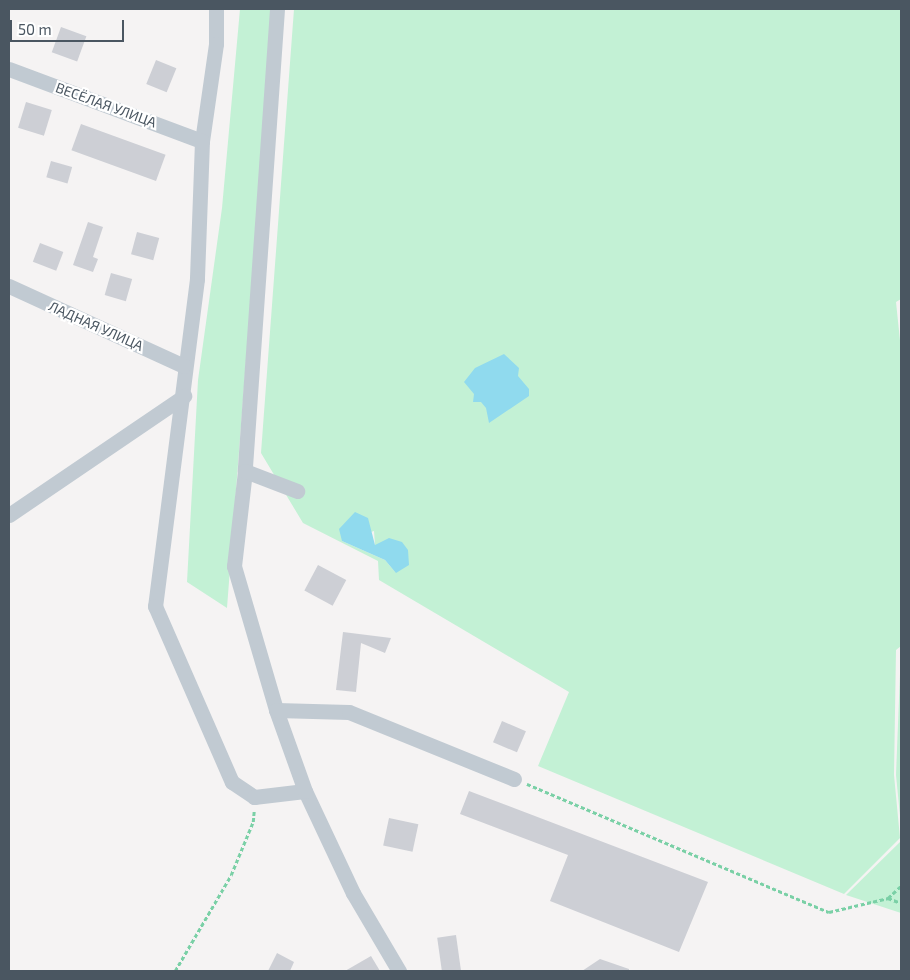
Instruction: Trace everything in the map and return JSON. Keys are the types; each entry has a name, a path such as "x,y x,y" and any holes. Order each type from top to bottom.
{"street":[{"path":"216,9 216,44 202,141 197,278 184,366 184,396 155,606 232,782 254,797 305,790"},
{"path":"277,9 245,471 234,566 276,710 305,790 353,893 399,971"},
{"name":"ВЕСЁЛАЯ УЛИЦА","path":"9,69 202,141"},
{"name":"ЛАДНАЯ УЛИЦА","path":"9,286 184,366"},
{"path":"9,515 184,396"},
{"path":"245,471 298,491"},
{"path":"276,710 349,712 514,779"}],"path":[{"path":"514,779 829,912 888,898 901,886"},
{"path":"174,971 231,875 253,822 254,797"},
{"path":"888,898 901,903"}],"green space":[{"path":"240,9 273,9 227,608 187,582 198,380 222,208"},
{"path":"294,9 901,9 901,299 896,302 901,350 901,646 896,650 894,775 900,838 844,894 538,766 569,692 379,580 378,561 303,523 261,453","holes":["374,531 375,545 396,573 385,560 342,541"]},
{"path":"901,648 901,826 896,775"},
{"path":"901,841 901,913 846,895"}],"water":[{"path":"504,354 519,368 518,376 529,389 529,396 489,423 486,408 481,402 473,402 474,394 464,382 475,368"},
{"path":"355,512 368,518 375,545 389,538 402,542 408,550 409,565 396,573 385,560 342,541 339,529"}],"building":[{"path":"61,27 86,36 77,62 52,52"},
{"path":"156,60 176,68 167,92 146,84"},
{"path":"26,102 52,110 44,136 18,128"},
{"path":"81,124 166,155 156,181 71,150"},
{"path":"51,161 72,167 67,183 46,177"},
{"path":"88,222 103,227 93,257 98,259 93,272 73,265"},
{"path":"137,232 159,238 153,260 131,254"},
{"path":"40,243 63,252 56,271 33,262"},
{"path":"111,273 132,279 126,301 105,295"},
{"path":"318,565 346,580 333,606 304,591"},
{"path":"343,632 391,638 385,653 361,643 356,692 336,690"},
{"path":"502,721 526,731 517,752 493,742"},
{"path":"469,791 708,882 679,952 550,901 568,855 460,814"},
{"path":"389,818 418,824 413,852 383,845"},
{"path":"456,935 461,971 442,971 437,938"},
{"path":"277,953 294,962 290,971 268,971"},
{"path":"371,956 380,971 345,971"},
{"path":"600,959 629,969 629,971 582,971"}]}
